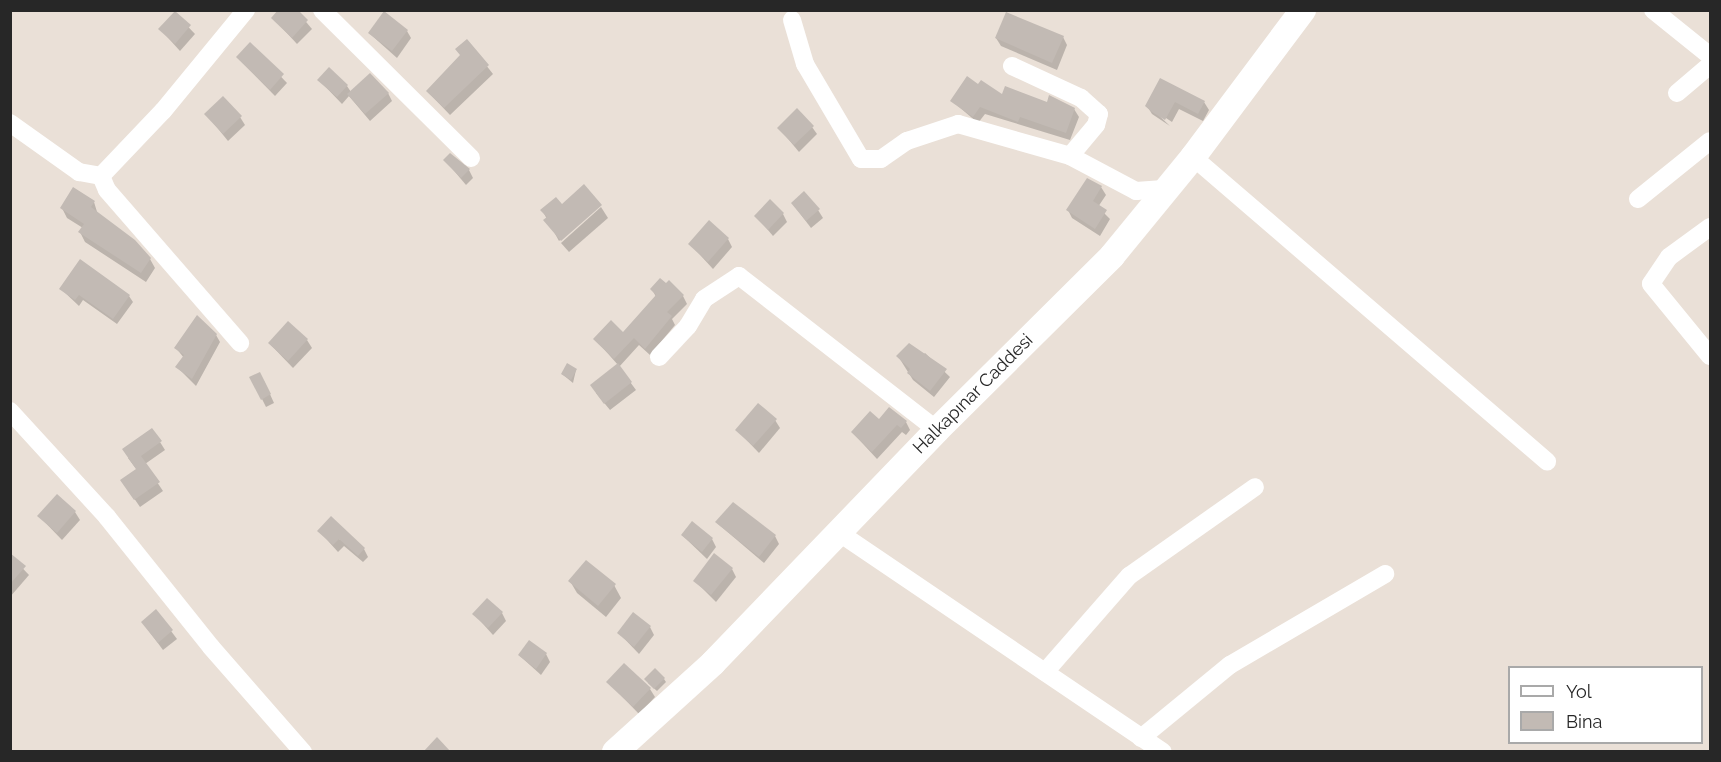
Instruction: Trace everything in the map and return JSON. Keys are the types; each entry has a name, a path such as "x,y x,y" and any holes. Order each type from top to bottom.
{"main road":[{"name":"Halkapınar Caddesi","path":"615,752 713,663 937,430 1112,256 1192,157 1303,10"}],"street":[{"path":"101,176 163,111 246,10"},
{"path":"322,10 471,158"},
{"path":"1653,10 1710,56"},
{"path":"792,20 805,64 861,159 880,159 907,141 958,124 1070,156 1136,191 1167,189"},
{"path":"1677,93 1710,65"},
{"path":"1012,66 1081,98 1099,114 1096,125 1070,156"},
{"path":"10,123 79,172 101,176"},
{"path":"1638,199 1710,141"},
{"path":"1192,157 1547,461"},
{"path":"101,176 107,190 240,343"},
{"path":"1710,227 1669,257 1651,284 1710,356"},
{"path":"659,357 688,326 704,299 739,276 937,430"},
{"path":"10,411 107,517 211,647 303,752"},
{"path":"1045,672 1129,576 1255,487"},
{"path":"838,532 1163,752"},
{"path":"1142,738 1230,665 1385,574"}],"building":[{"path":"278,10 298,10 308,20 292,38 271,18"},
{"path":"175,11 191,25 175,44 158,29"},
{"path":"384,11 408,30 392,51 368,33"},
{"path":"1006,12 1064,36 1052,63 995,38"},
{"path":"467,39 489,65 444,108 426,91 460,55 455,49"},
{"path":"250,42 284,74 270,90 236,57"},
{"path":"329,67 348,85 337,97 317,80"},
{"path":"370,73 389,93 365,114 347,94"},
{"path":"967,76 978,84 981,80 1002,94 1005,86 1047,102 1049,95 1075,108 1066,133 1020,117 1018,122 980,107 973,117 950,101"},
{"path":"1160,78 1205,101 1198,114 1175,102 1165,120 1145,106"},
{"path":"223,96 242,116 223,134 204,114"},
{"path":"797,108 814,126 794,145 777,128"},
{"path":"450,153 470,169 461,178 443,160"},
{"path":"1087,178 1102,186 1093,201 1107,210 1095,229 1066,210"},
{"path":"584,184 602,205 561,241 543,220 547,217 540,210 556,197 562,204"},
{"path":"73,187 95,201 91,207 135,240 151,258 141,273 78,232 84,224 60,208"},
{"path":"804,191 820,209 806,221 791,203"},
{"path":"770,199 784,213 768,230 754,216"},
{"path":"709,220 729,238 708,262 688,244"},
{"path":"80,259 130,295 113,319 79,295 75,300 59,289"},
{"path":"660,278 666,283 669,280 684,295 667,312 672,316 645,349 634,338 614,359 593,339 611,320 623,332 656,295 650,289"},
{"path":"197,315 217,334 192,379 175,367 184,355 174,348"},
{"path":"288,321 308,339 288,361 268,343"},
{"path":"909,343 947,369 930,391 907,373 910,369 896,356"},
{"path":"567,363 577,369 571,380 561,374"},
{"path":"618,363 632,382 604,404 590,385"},
{"path":"260,372 271,394 261,400 249,377"},
{"path":"758,403 777,419 753,446 735,430"},
{"path":"889,407 907,421 901,428 897,425 872,452 851,432 870,411 879,419"},
{"path":"152,428 162,441 141,456 160,482 134,500 120,480 136,469 122,449"},
{"path":"57,494 76,511 57,533 37,516"},
{"path":"733,502 776,535 759,557 715,522"},
{"path":"331,516 365,548 358,556 339,539 333,545 317,531"},
{"path":"692,521 713,538 702,552 681,535"},
{"path":"10,553 26,566 10,584"},
{"path":"714,553 733,568 711,595 693,581"},
{"path":"586,560 616,584 598,606 568,581"},
{"path":"487,598 503,612 488,628 472,614"},
{"path":"156,609 173,630 158,643 141,622"},
{"path":"633,612 651,626 634,647 617,633"},
{"path":"529,640 547,653 536,669 518,655"},
{"path":"624,663 651,688 633,707 606,682"},
{"path":"655,668 665,678 654,689 644,679"},
{"path":"437,737 451,752 423,752"}]}
